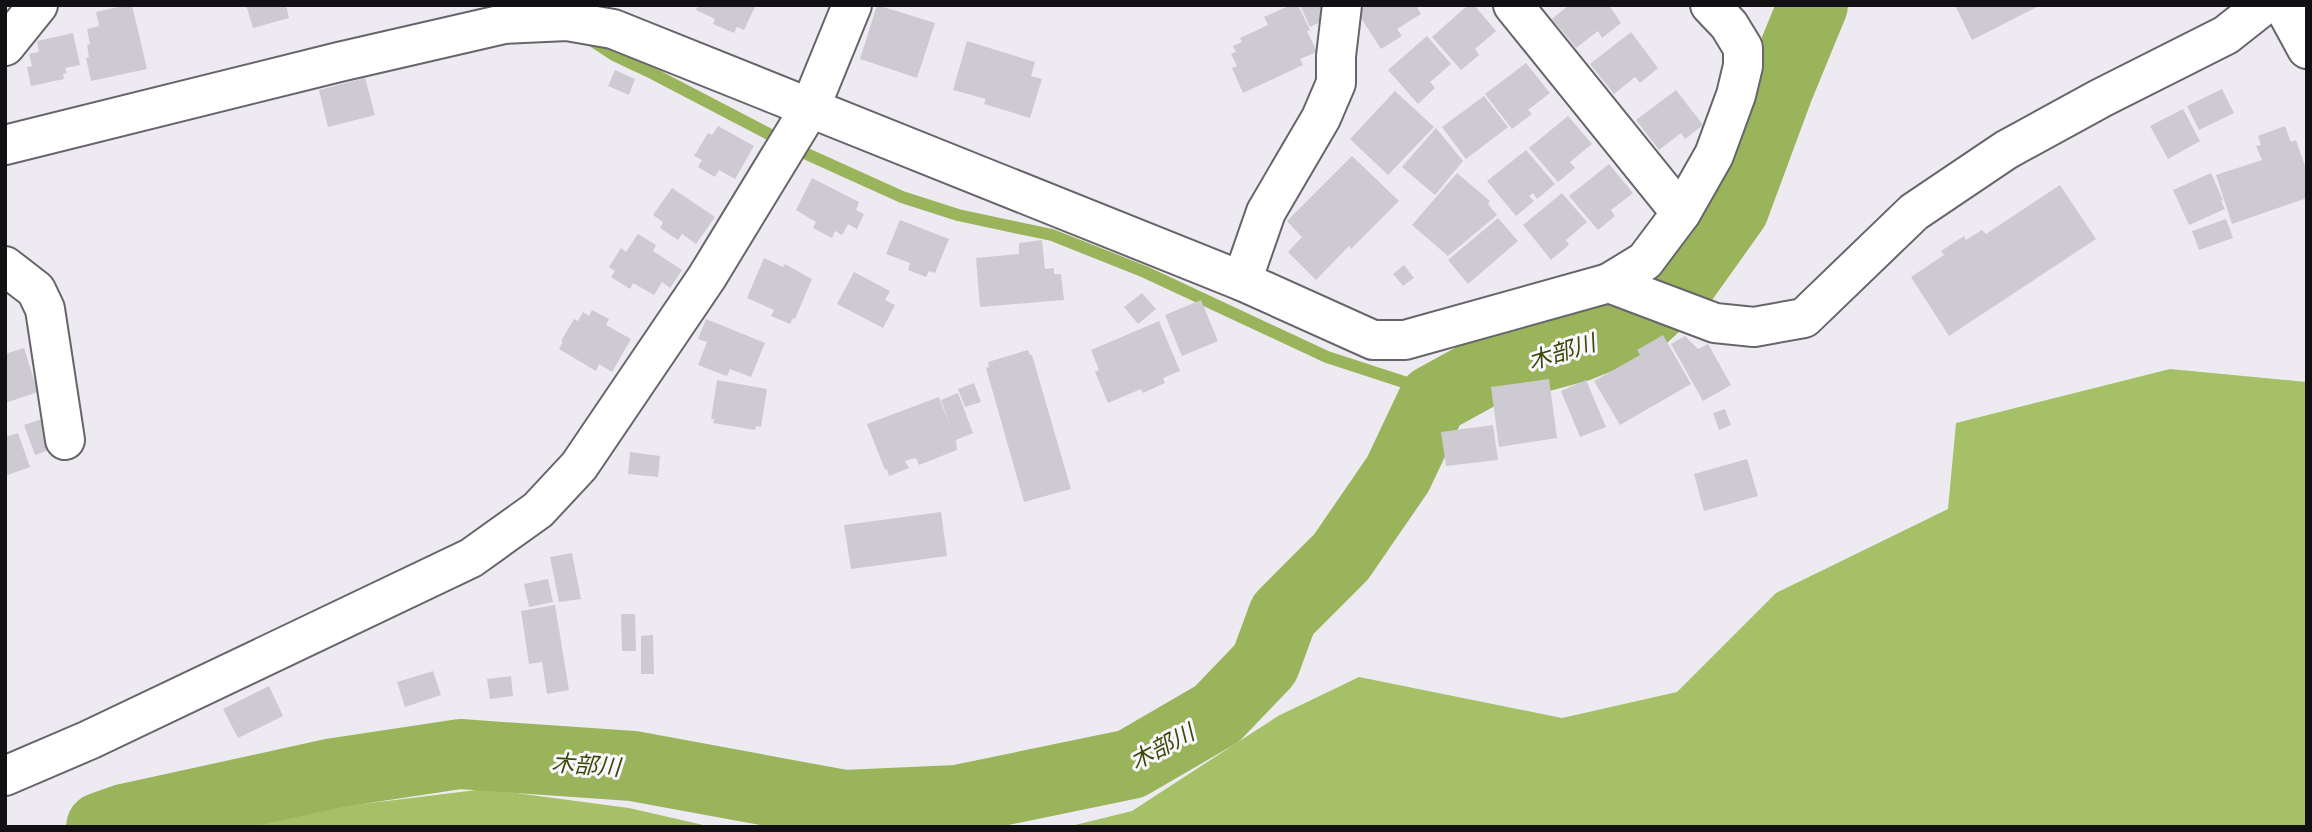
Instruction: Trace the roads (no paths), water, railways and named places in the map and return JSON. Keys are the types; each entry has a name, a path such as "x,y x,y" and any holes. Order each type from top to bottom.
{"street":[{"path":"5,47 38,5"},
{"path":"5,776 89,740 471,558 538,510 579,466 707,277 810,107 852,5"},
{"path":"1242,281 1266,212 1321,118 1336,83 1342,5"},
{"path":"1513,5 1681,214"},
{"path":"5,145 504,24 623,17 810,107 1242,281 1373,340 1405,340 1609,283 1645,261 1681,214 1714,155 1736,95 1743,66 1743,48 1730,25 1710,5"},
{"path":"1609,283 1715,323 1754,327 1804,318 1914,212 2006,150 2226,35 2264,5"},
{"path":"2283,5 2307,48"},
{"path":"5,266 36,289 45,309 65,440"}],"waterway":[{"name":"木部川","path":"101,827 124,819 334,773 460,754 633,766 844,805 957,800 1131,764 1217,714 1265,664 1283,615 1341,557 1398,474 1433,400 1482,373 1578,347 1637,323 1682,282 1734,209 1813,5"},
{"path":"588,38 614,55 809,155 902,197 958,215 1052,235 1145,272 1327,357 1413,385 1433,400"}]}
